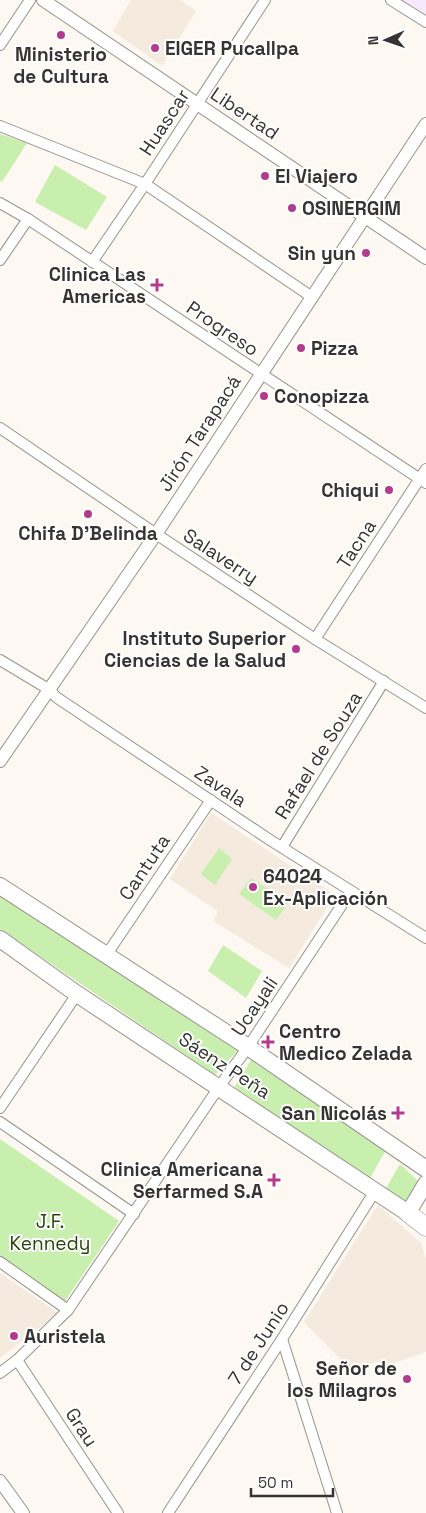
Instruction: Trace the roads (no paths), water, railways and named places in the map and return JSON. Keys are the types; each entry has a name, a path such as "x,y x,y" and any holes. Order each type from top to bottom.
{"main road":[{"name":"Sáenz Peña","path":"0,886 248,1047 426,1169"},
{"name":"Sáenz Peña","path":"0,939 77,994 219,1086 375,1191 420,1224"},
{"path":"420,1224 426,1183"}],"street":[{"path":"0,45 30,0"},
{"name":"Libertad","path":"43,0 426,258"},
{"name":"Huascar","path":"92,262 265,0"},
{"path":"391,0 426,22"},
{"name":"Jirón Tarapacá","path":"0,761 156,534 426,124"},
{"path":"0,126 145,184 312,297"},
{"name":"Progreso","path":"0,203 28,219 423,481"},
{"path":"0,260 28,219"},
{"name":"Salaverry","path":"0,428 315,639 426,708"},
{"name":"Tacna","path":"315,639 423,481 426,469"},
{"name":"Zavala","path":"0,660 50,690 56,697 282,847 426,938"},
{"name":"Rafael de Souza","path":"282,847 384,681"},
{"name":"Cantuta","path":"107,954 211,800"},
{"name":"Ucayali","path":"0,1373 17,1360 68,1310 219,1086 248,1047 351,891"},
{"path":"0,1108 77,994"},
{"path":"0,1122 134,1214"},
{"name":"7 de Junio","path":"168,1513 282,1339 375,1191"},
{"path":"0,1262 68,1310"},
{"path":"282,1339 337,1513"},
{"name":"Grau","path":"17,1360 118,1513"},
{"path":"0,1481 23,1513"}],"place":[{"name":"Ministerio de Cultura","path":"61,35"},
{"name":"EIGER Pucallpa","path":"155,48"},
{"name":"El Viajero","path":"265,176"},
{"name":"OSINERGIM","path":"292,208"},
{"name":"Sin yun","path":"366,253"},
{"name":"Clinica Las Americas","path":"157,285"},
{"name":"Pizza","path":"301,348"},
{"name":"Conopizza","path":"264,396"},
{"name":"Chiqui","path":"389,490"},
{"name":"Chifa D'Belinda","path":"88,514"},
{"name":"Instituto Superior Ciencias de la Salud","path":"296,649"},
{"name":"64024 Ex-Aplicación","path":"253,887"},
{"name":"Centro Medico Zelada","path":"268,1042"},
{"name":"San Nicolás","path":"398,1113"},
{"name":"Clinica Americana Serfarmed S.A","path":"274,1180"},
{"name":"Auristela","path":"14,1336"},
{"name":"Señor de los Milagros","path":"407,1379"}],"park label":[{"name":"J.F. Kennedy","path":"50,1232"}]}
